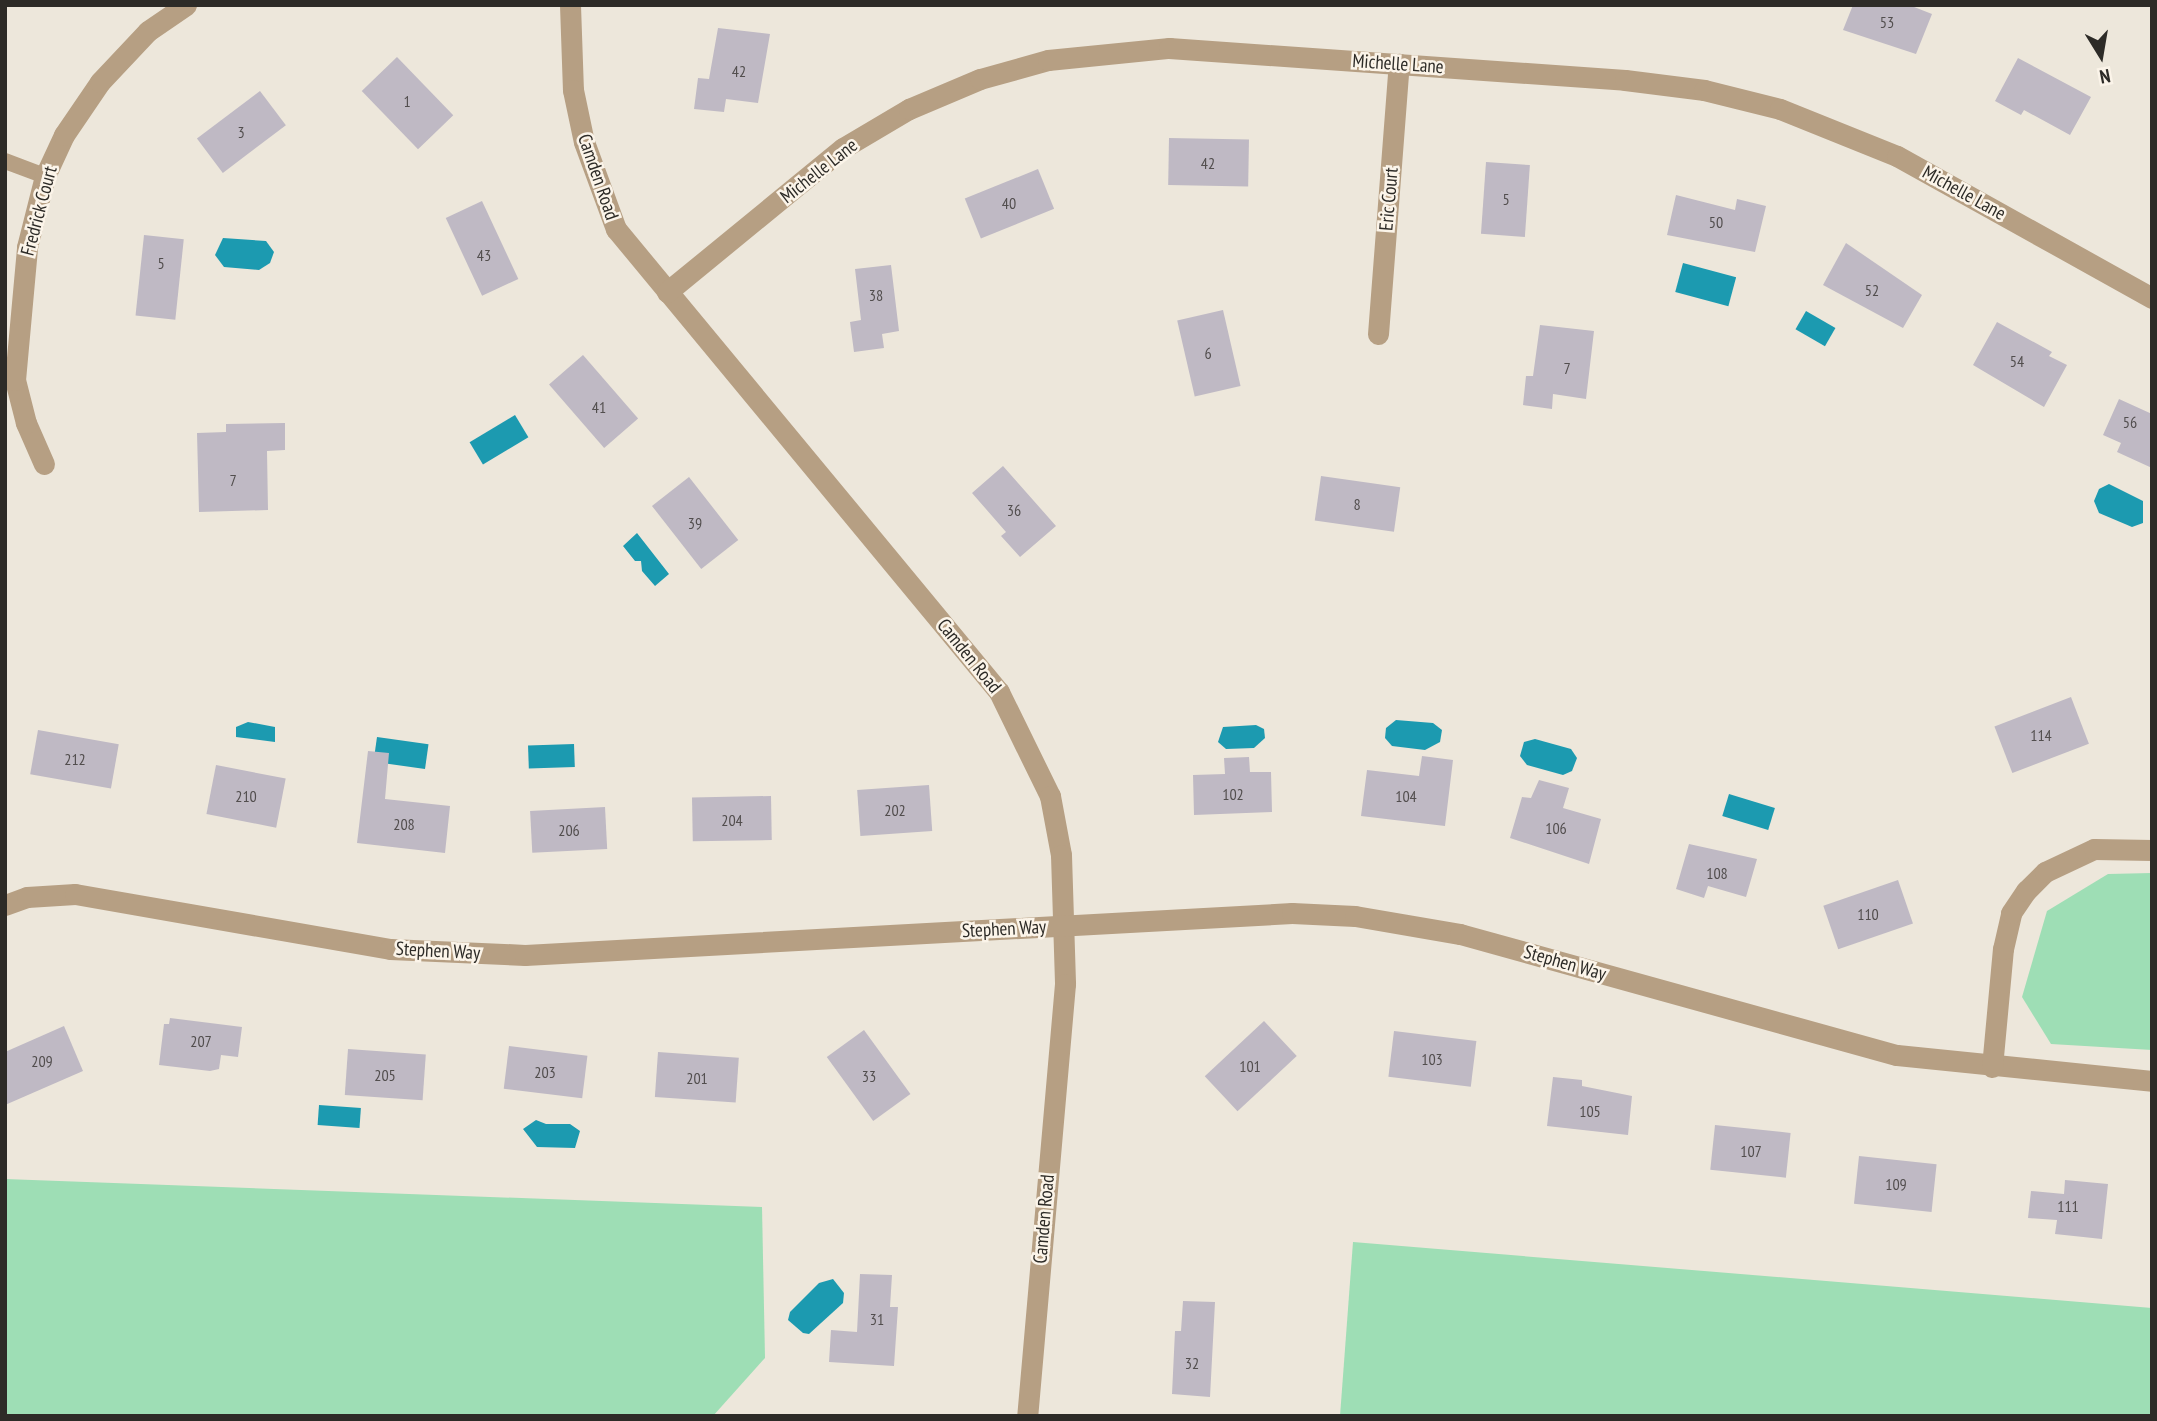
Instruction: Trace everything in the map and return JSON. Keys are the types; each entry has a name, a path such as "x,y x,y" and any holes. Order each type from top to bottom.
{"street":[{"name":"Fredrick Court","path":"44,464 26,423 15,380 27,247 45,176 64,135 100,82 148,32 186,5"},
{"name":"Camden Road","path":"570,5 573,90 601,193 616,229 1009,708 1050,796 1061,855 1065,984 1027,1416"},
{"name":"Michelle Lane","path":"667,292 842,148 909,109 980,79 1048,60 1169,48 1625,80 1704,90 1780,109 1897,156 2152,298"},
{"name":"Eric Court","path":"1378,334 1399,64"},
{"path":"1992,1067 2003,949 2011,913 2026,891 2045,872 2094,849 2152,850"},
{"name":"Stephen Way","path":"5,905 27,897 75,894 390,949 512,955 1292,913 1355,916 1460,934 1897,1055 1992,1067 2152,1081"}],"lane":[{"path":"5,161 45,176"}],"green space":[{"path":"2152,873 2152,1050 2051,1044 2022,997 2047,911 2108,874"},
{"path":"5,1179 762,1207 765,1358 713,1416 5,1416"},
{"path":"1353,1242 2152,1308 2152,1416 1340,1416"}],"water":[{"path":"223,238 266,241 274,252 270,263 259,270 224,267 215,255"},
{"path":"1683,263 1736,277 1728,306 1675,292"},
{"path":"1806,311 1835,328 1825,346 1796,329"},
{"path":"515,415 528,437 483,465 470,442"},
{"path":"2109,484 2143,501 2143,523 2132,527 2099,513 2094,501 2099,489"},
{"path":"637,533 669,574 655,586 642,571 641,561 635,561 623,546"},
{"path":"1396,720 1433,723 1442,730 1440,742 1425,750 1392,746 1385,738 1386,728"},
{"path":"248,722 275,727 275,742 236,737 236,727"},
{"path":"1256,725 1264,729 1265,738 1254,748 1226,749 1218,742 1223,727"},
{"path":"377,737 428,744 425,769 374,762"},
{"path":"1535,739 1571,749 1577,758 1572,771 1563,775 1527,765 1520,756 1524,742"},
{"path":"574,744 575,767 529,769 528,746"},
{"path":"1729,794 1775,808 1768,830 1722,816"},
{"path":"319,1105 361,1108 360,1128 318,1125"},
{"path":"536,1120 546,1124 570,1124 580,1131 575,1148 537,1147 523,1129"},
{"path":"833,1279 844,1293 843,1303 809,1334 803,1333 788,1320 790,1312 819,1283"}],"building":[{"path":"1853,5 1909,5 1932,14 1916,54 1843,30"},
{"path":"718,28 770,34 758,103 726,99 724,112 694,109 698,78 709,79"},
{"path":"397,57 453,115 418,149 362,91"},
{"path":"2018,58 2091,97 2070,135 2024,110 2021,115 1995,101"},
{"path":"260,91 286,125 223,173 197,139"},
{"path":"1169,138 1249,139 1248,186 1168,185"},
{"path":"1486,162 1530,165 1525,237 1481,234"},
{"path":"1038,169 1054,209 981,238 965,199"},
{"path":"1676,195 1735,210 1737,199 1766,206 1755,252 1667,235"},
{"path":"482,201 518,279 482,296 446,218"},
{"path":"144,235 184,239 175,320 136,316"},
{"path":"1846,243 1922,295 1903,328 1823,285"},
{"path":"891,265 899,331 882,334 884,348 854,352 850,322 861,320 855,269"},
{"path":"1223,310 1241,386 1195,397 1177,321"},
{"path":"1997,322 2052,352 2049,356 2067,365 2044,407 1973,365"},
{"path":"1540,325 1594,331 1586,399 1553,394 1552,409 1523,405 1526,376 1533,376"},
{"path":"583,355 638,418 604,448 549,385"},
{"path":"2119,399 2152,414 2152,468 2117,452 2121,443 2103,435"},
{"path":"285,423 285,450 267,451 268,510 199,512 197,433 226,432 226,424"},
{"path":"1003,466 1056,526 1020,557 1001,536 1006,532 972,493"},
{"path":"1321,476 1400,487 1394,532 1315,521"},
{"path":"689,477 738,540 701,569 652,506"},
{"path":"2071,697 2089,744 2012,773 1994,726"},
{"path":"38,730 119,744 111,789 30,774"},
{"path":"368,751 389,753 385,799 450,806 445,853 357,843"},
{"path":"1422,756 1453,760 1445,826 1361,816 1367,770 1419,776"},
{"path":"1249,757 1250,772 1271,772 1272,812 1194,815 1193,775 1225,774 1224,758"},
{"path":"216,765 286,779 276,828 206,814"},
{"path":"1539,780 1569,788 1563,808 1601,819 1589,864 1510,838 1522,797 1531,798"},
{"path":"929,785 932,831 860,836 857,790"},
{"path":"771,796 772,840 693,841 692,797"},
{"path":"605,807 607,849 532,853 530,811"},
{"path":"1689,844 1757,859 1746,897 1708,886 1704,898 1676,889"},
{"path":"1898,880 1913,923 1838,949 1823,906"},
{"path":"170,1018 242,1027 238,1057 221,1055 219,1069 210,1071 159,1065 164,1024 169,1024"},
{"path":"1264,1021 1297,1056 1237,1111 1205,1076"},
{"path":"64,1026 83,1071 5,1105 5,1052"},
{"path":"864,1030 910,1094 873,1121 827,1057"},
{"path":"1394,1031 1476,1041 1471,1087 1388,1077"},
{"path":"509,1046 587,1056 582,1098 504,1089"},
{"path":"348,1049 426,1054 423,1100 345,1095"},
{"path":"658,1052 739,1058 736,1103 655,1097"},
{"path":"1553,1077 1582,1080 1582,1086 1632,1096 1628,1135 1547,1126"},
{"path":"1715,1125 1791,1133 1786,1178 1710,1170"},
{"path":"1859,1156 1937,1164 1932,1212 1854,1204"},
{"path":"2065,1180 2108,1184 2102,1239 2055,1234 2057,1220 2028,1218 2031,1191 2064,1194"},
{"path":"860,1274 892,1275 890,1307 898,1307 894,1366 829,1362 831,1330 857,1332"},
{"path":"1183,1301 1215,1302 1210,1397 1172,1394 1175,1331 1181,1331"}]}
